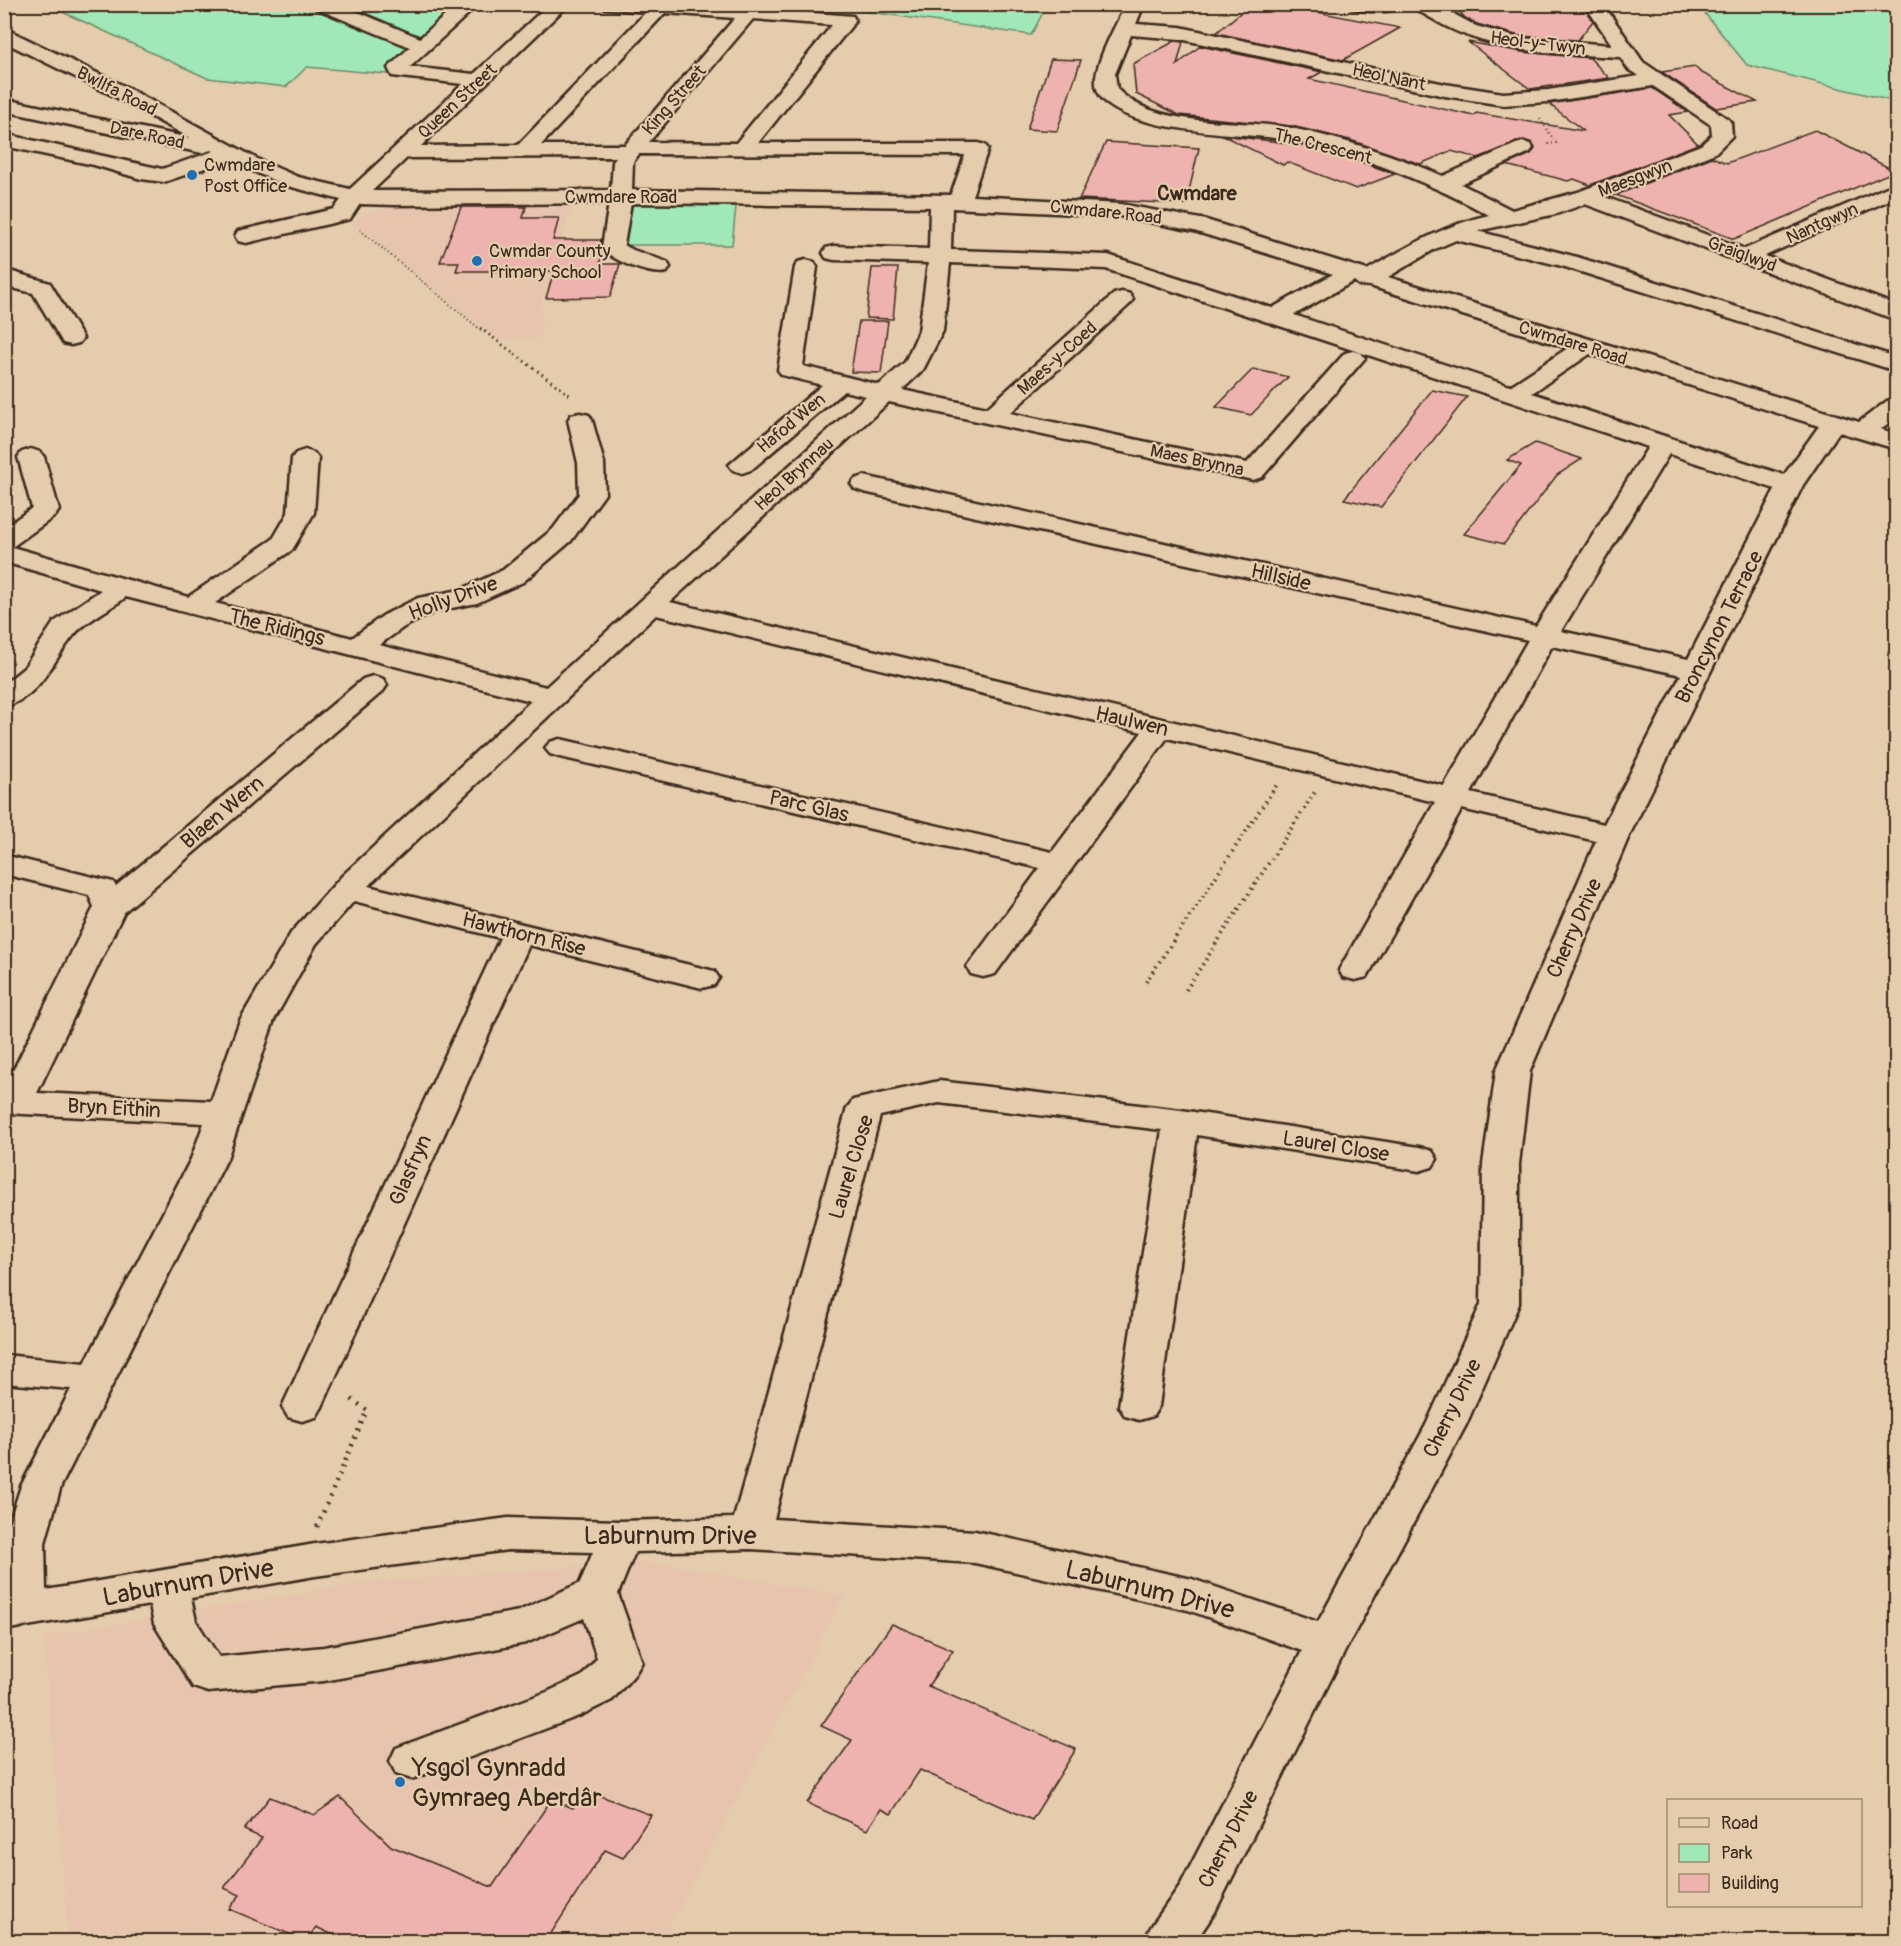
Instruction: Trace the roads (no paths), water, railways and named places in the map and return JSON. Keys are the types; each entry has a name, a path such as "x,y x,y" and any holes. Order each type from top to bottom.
{"street":[{"path":"322,4 423,46"},
{"path":"470,4 398,68 399,72 479,80"},
{"name":"Queen Street","path":"348,206 402,152 560,4"},
{"path":"402,152 742,149 846,20 611,4"},
{"path":"1124,29 1135,4"},
{"path":"1358,4 1398,4"},
{"name":"Heol-y-Twyn","path":"1421,4 1445,22 1474,34 1550,48 1626,51"},
{"name":"Maesgwyn","path":"1277,315 1427,244 1471,226 1586,197 1708,149 1722,136 1721,123 1636,66 1593,4"},
{"path":"523,152 660,8"},
{"name":"King Street","path":"659,267 625,255 613,247 624,162 748,14"},
{"name":"Heol Nant","path":"1124,29 1180,33 1483,97 1523,99 1654,80"},
{"name":"The Crescent","path":"1124,29 1105,75 1107,90 1126,107 1166,119 1300,137 1346,148 1444,184 1509,218"},
{"name":"Bwllfa Road","path":"4,34 119,91 230,151"},
{"name":"Dare Road","path":"9,102 212,149 230,151 348,206"},
{"path":"4,140 99,160 141,173 164,176 230,151"},
{"path":"1444,184 1523,148"},
{"name":"Heol Brynnau","path":"15,1612 24,1543 40,1486 209,1159 223,1113 263,1010 302,940 346,890 550,697 915,365 930,331 950,202 978,149 742,149"},
{"name":"Nantgwyn","path":"1747,256 1896,189"},
{"name":"Cwmdare Road","path":"348,206 395,199 621,196 950,202 1120,210 1161,216 1198,225 1358,277 1896,442"},
{"name":"Graiglwyd","path":"1586,197 1896,313"},
{"path":"246,236 348,206"},
{"path":"1455,233 1514,245 1818,342 1896,364"},
{"path":"834,253 1108,262 1277,315 1790,485"},
{"path":"806,267 790,370 992,416"},
{"path":"4,279 13,279 42,288 71,338"},
{"name":"Maes-y-Coed","path":"992,416 1122,299"},
{"path":"1514,394 1585,347"},
{"name":"Maes Brynna","path":"992,416 1254,472 1353,358"},
{"name":"Hafod Wen","path":"742,465 840,382"},
{"path":"1862,432 1896,406"},
{"name":"Holly Drive","path":"357,648 394,621 428,604 467,597 513,576 562,535 592,494 591,463 580,420"},
{"name":"Broncynon Terrace","path":"1614,836 1790,485 1833,423"},
{"path":"1355,970 1544,636 1662,444"},
{"path":"4,541 46,510 31,457"},
{"path":"194,606 283,544 301,513 305,458"},
{"name":"Hillside","path":"864,484 1698,670"},
{"name":"The Ridings","path":"4,553 122,588 550,697"},
{"path":"4,698 35,674 64,628 122,588"},
{"name":"Haulwen","path":"650,605 1614,836"},
{"name":"Blaen Wern","path":"10,1102 110,907 372,685"},
{"path":"303,710 334,716"},
{"path":"983,967 1160,727"},
{"name":"Parc Glas","path":"560,748 1058,863"},
{"name":"Cherry Drive","path":"1168,1941 1198,1898 1328,1643 1446,1425 1500,1304 1501,1164 1513,1071 1614,836"},
{"path":"4,864 102,889 110,907"},
{"name":"Hawthorn Rise","path":"346,890 702,978"},
{"name":"Glasfryn","path":"302,1407 518,933"},
{"name":"Laurel Close","path":"750,1533 865,1107 939,1092 1181,1121 1419,1159"},
{"name":"Bryn Eithin","path":"10,1102 223,1113"},
{"path":"1139,1406 1181,1121"},
{"path":"4,1369 96,1378"},
{"name":"Laburnum Drive","path":"15,1612 315,1560 508,1534 620,1537 750,1533 975,1547 1192,1595 1328,1643"},
{"path":"411,1761 563,1704 597,1688 620,1662 597,1594 620,1537"},
{"path":"168,1586 175,1624 208,1675 324,1664 526,1626 597,1594"}],"place":[{"name":"Cwmdare Post Office","path":"192,175"},
{"name":"Cwmdar County Primary School","path":"477,261"},
{"name":"Ysgol Gynradd Gymraeg Aberdâr","path":"400,1782"}],"district":[{"name":"Cwmdare","path":"1197,193"}]}
